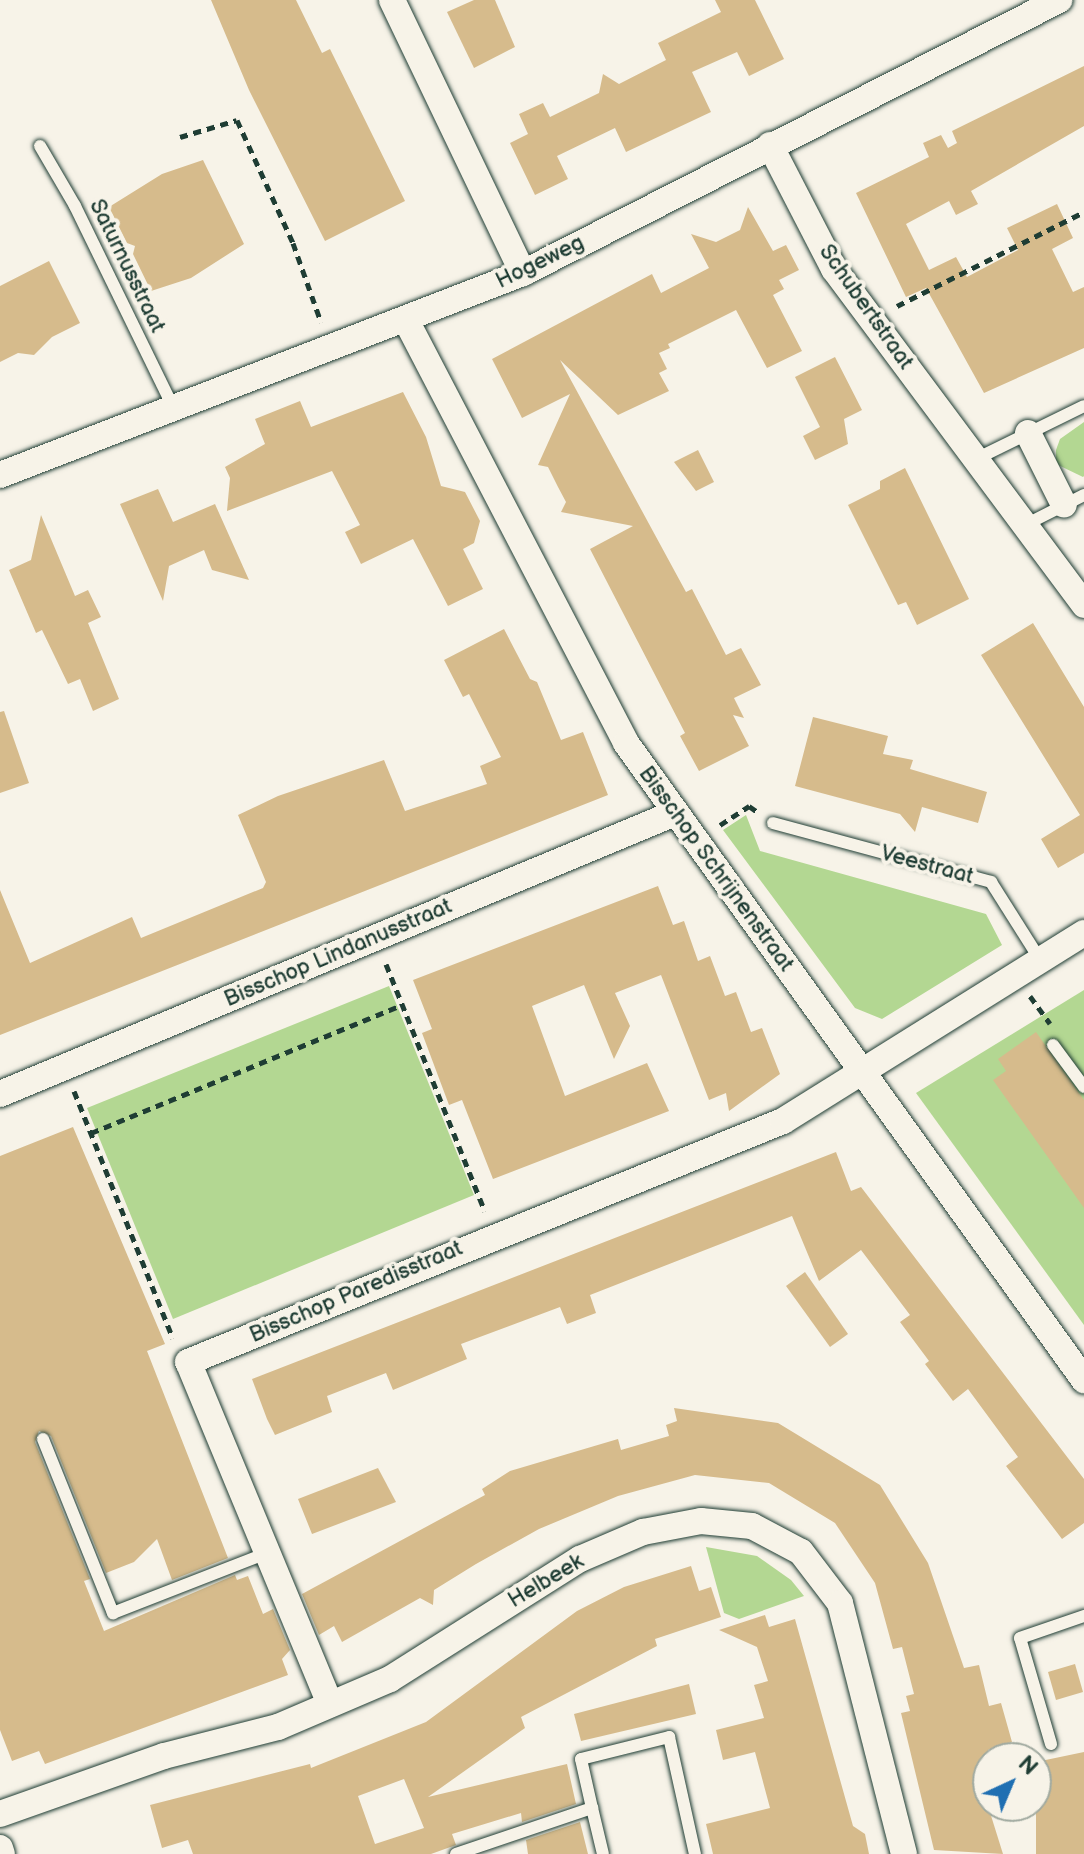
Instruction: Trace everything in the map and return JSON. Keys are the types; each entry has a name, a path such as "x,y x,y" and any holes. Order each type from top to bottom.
{"street":[{"path":"392,0 523,273"},
{"name":"Hogeweg","path":"0,475 173,407 407,322 523,273 1059,0"},
{"name":"Schubertstraat","path":"770,145 834,269 1084,605"},
{"name":"Bisschop Schrijnenstraat","path":"407,322 626,743 1084,1380"},
{"path":"1028,433 1074,500"},
{"name":"Bisschop Lindanusstraat","path":"0,1094 675,813"},
{"path":"862,1072 1084,933"},
{"name":"Bisschop Paredisstraat","path":"188,1362 495,1234 783,1121 862,1072"},
{"path":"188,1362 264,1554 330,1704"},
{"name":"Helbeek","path":"0,1814 151,1760 278,1727 390,1679 605,1548 643,1532 701,1521 752,1526 801,1552 840,1603 904,1854"},
{"path":"0,1848 2,1854"}],"lane":[{"name":"Saturnusstraat","path":"40,146 75,206 173,407"},
{"path":"976,459 1084,406"},
{"path":"1025,525 1074,500"},
{"name":"Veestraat","path":"773,823 991,882 1041,961"},
{"path":"1053,1045 1084,1087"},
{"path":"43,1439 113,1613 264,1554"},
{"path":"1050,1742 1020,1638 1084,1616"},
{"path":"603,1854 581,1759 669,1737 695,1854"},
{"path":"456,1854 592,1808"}],"path":[{"path":"180,137 237,120 293,243 331,350"},
{"path":"871,319 1084,212"},
{"path":"696,841 749,806 773,823"},
{"path":"375,937 495,1234"},
{"path":"1016,976 1054,1029"},
{"path":"91,1133 402,1005"},
{"path":"65,1067 177,1350 188,1362"}],"green space":[{"path":"1084,422 1083,477 1056,464 1056,450 1060,439"},
{"path":"746,815 760,851 986,914 1002,945 882,1019 855,1008 723,830"},
{"path":"389,986 474,1195 173,1319 87,1108"},
{"path":"1084,990 1084,1325 916,1093"},
{"path":"706,1547 757,1556 791,1580 804,1596 739,1619 724,1613"}],"building":[{"path":"211,0 296,0 322,53 330,49 405,201 325,241 249,90"},
{"path":"474,0 495,0 515,47 474,68 447,12"},
{"path":"715,0 755,0 784,59 749,76 737,52 692,72 711,112 626,152 615,128 557,156 568,179 535,195 510,143 528,134 519,114 543,103 550,117 599,93 603,74 619,84 666,60 658,43 721,12"},
{"path":"1084,66 1084,126 971,191 978,204 956,215 949,201 906,224 929,270 956,257 967,277 1018,250 1007,228 1057,204 1073,238 1052,249 1073,292 1084,287 1084,348 984,393 926,288 906,297 856,193 929,157 923,143 941,135 948,148 957,143 952,131"},
{"path":"203,160 244,244 191,278 151,291 133,254 135,246 127,243 109,207 162,174"},
{"path":"748,207 773,251 786,245 799,270 779,280 784,289 773,295 802,351 767,368 736,310 668,344 670,348 659,353 667,369 659,373 669,391 618,415 560,360 686,592 692,589 726,655 741,648 761,685 734,698 744,718 733,715 749,746 699,771 680,736 685,733 590,549 633,526 561,512 566,502 548,467 538,465 570,394 522,418 492,359 652,274 661,293 709,268 691,234 716,242 740,230"},
{"path":"49,261 80,323 52,337 34,355 18,353 0,362 0,286"},
{"path":"835,357 862,410 844,419 848,444 815,460 803,436 820,427 795,377"},
{"path":"403,392 426,437 441,486 465,492 480,521 474,543 463,549 483,589 448,606 413,539 361,564 345,532 360,525 332,471 227,511 230,478 225,467 265,444 255,419 300,401 311,427"},
{"path":"698,450 714,482 696,491 674,462"},
{"path":"905,468 969,599 917,625 906,602 898,605 848,505 880,489 880,481"},
{"path":"158,489 173,522 215,504 249,580 212,570 204,550 169,566 163,601 120,504"},
{"path":"41,515 75,596 88,590 101,617 88,623 119,699 93,711 80,679 68,684 42,630 36,633 9,570 31,560"},
{"path":"1033,623 1084,707 1084,853 1058,868 1041,839 1080,815 981,655"},
{"path":"504,629 530,679 537,682 561,740 583,732 608,795 0,1035 0,890 30,963 132,917 141,938 263,888 266,882 238,815 278,796 384,760 405,811 487,784 480,766 501,757 469,694 463,697 444,660"},
{"path":"4,711 29,783 0,793 0,712"},
{"path":"813,717 888,736 883,754 913,760 910,769 987,792 978,823 922,807 915,832 900,814 795,786"},
{"path":"658,886 673,925 684,921 698,961 710,956 725,996 736,992 751,1032 762,1028 780,1074 729,1111 726,1093 709,1100 661,975 615,993 630,1026 614,1059 584,985 532,1006 565,1096 647,1063 669,1111 493,1179 462,1100 449,1105 422,1033 432,1029 413,980"},
{"path":"1036,1032 1084,1100 1084,1208 993,1080 1006,1071 998,1059"},
{"path":"73,1127 165,1344 147,1351 228,1558 172,1580 157,1539 134,1562 106,1573 51,1436 39,1431 35,1442 90,1579 84,1581 104,1631 235,1575 237,1580 248,1576 263,1614 273,1609 290,1650 282,1659 288,1675 45,1764 39,1751 12,1761 0,1730 0,1156"},
{"path":"836,1152 851,1191 861,1187 1084,1479 1084,1523 1062,1539 1006,1466 1018,1457 968,1389 953,1401 925,1364 929,1361 900,1322 910,1315 861,1250 819,1281 792,1216 590,1295 596,1313 567,1324 560,1307 461,1344 467,1359 393,1390 386,1373 327,1396 332,1412 275,1435 267,1419 252,1379"},
{"path":"805,1272 848,1334 830,1347 786,1286"},
{"path":"674,1408 778,1423 880,1485 928,1563 964,1668 979,1665 989,1706 1001,1703 1012,1742 972,1742 972,1822 993,1822 1003,1854 934,1850 901,1713 910,1711 906,1696 914,1694 902,1647 893,1649 875,1583 835,1523 769,1483 695,1475 618,1496 539,1529 476,1564 434,1590 433,1605 420,1598 342,1642 334,1626 319,1635 302,1594 485,1495 482,1489 510,1471 618,1439 621,1450 669,1436 666,1425 677,1421"},
{"path":"378,1468 396,1502 312,1534 298,1499"},
{"path":"691,1566 699,1591 711,1587 721,1617 655,1639 657,1646 521,1717 525,1728 428,1797 567,1764 576,1804 522,1822 521,1813 452,1834 456,1845 431,1854 193,1854 188,1840 162,1848 150,1805 310,1764 311,1768 426,1722 577,1611 624,1587","holes":["404,1779 424,1828 375,1844 358,1796"]},
{"path":"765,1615 769,1627 795,1619 853,1826 865,1834 869,1854 713,1854 706,1824 770,1808 755,1752 723,1760 716,1730 764,1718 754,1685 768,1681 757,1647 719,1630"},
{"path":"1075,1664 1083,1692 1056,1700 1048,1672"},
{"path":"689,1684 696,1714 581,1741 574,1714"},
{"path":"1084,1752 1084,1854 1036,1854 1036,1822 1052,1822 1052,1759"},
{"path":"580,1822 588,1854 528,1854 526,1840"}]}
